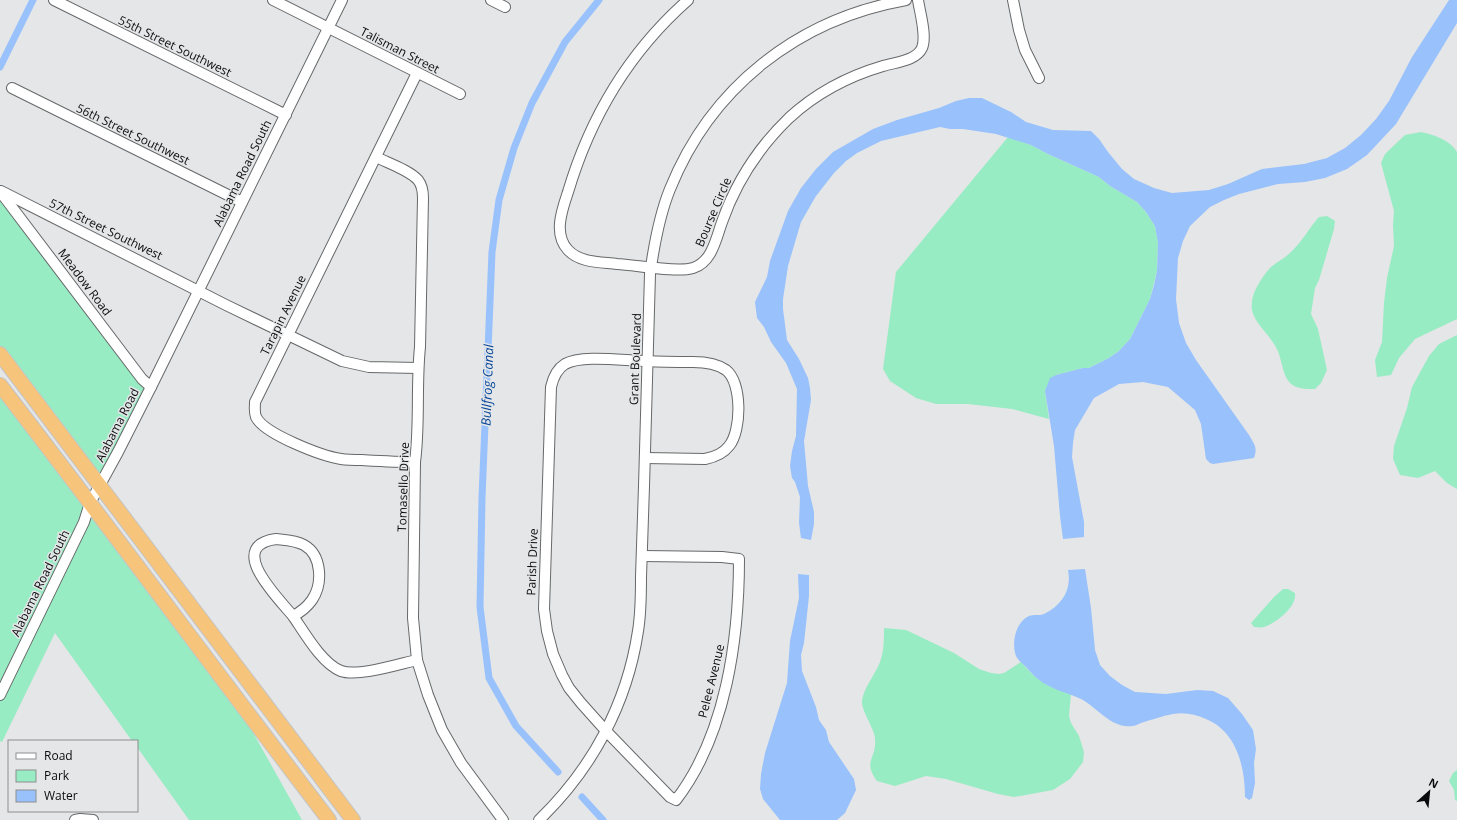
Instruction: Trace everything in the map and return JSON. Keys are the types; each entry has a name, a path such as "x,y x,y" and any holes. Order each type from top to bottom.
{"highway":[{"path":"0,354 354,820"},
{"path":"0,386 329,820"}],"street":[{"name":"55th Street Southwest","path":"54,0 286,115"},
{"name":"Talisman Street","path":"273,0 328,29 460,94"},
{"name":"Alabama Road South","path":"165,358 342,0"},
{"path":"491,0 505,7"},
{"name":"Bourse Circle","path":"688,0 651,36 629,64 610,92 590,130 578,161 561,217 560,236 568,250 576,256 595,262 682,270 694,268 704,262 714,246 733,192 743,174 768,139 792,115 831,88 848,79 882,66 910,59 918,54 924,40 918,0"},
{"name":"Grant Boulevard","path":"539,820 571,787 591,757 606,731 619,703 632,660 640,620 651,267 656,236 663,210 680,166 702,128 729,94 769,58 795,40 825,24 844,16 881,5 906,0"},
{"path":"1013,0 1019,30 1026,50 1039,78"},
{"name":"Tarapin Avenue","path":"415,462 341,459 318,452 275,434 261,424 256,417 255,402 417,73"},
{"name":"56th Street Southwest","path":"12,88 242,202"},
{"name":"Tomasello Drive","path":"376,157 411,174 418,181 424,198 415,462 413,618 417,660 428,695 442,730 461,763 503,820"},
{"name":"57th Street Southwest","path":"0,191 333,358 351,364 369,367 418,368"},
{"name":"Meadow Road","path":"0,191 142,379 151,387"},
{"name":"Alabama Road","path":"90,503 165,358"},
{"name":"Parish Drive","path":"648,361 589,359 571,361 564,365 556,373 552,380 544,609 547,631 553,654 569,688 580,703 606,731 670,797 676,800"},
{"path":"645,458 688,459 715,457 724,452 734,438 738,406 735,384 727,370 718,365 693,362 648,361"},
{"name":"Alabama Road South","path":"0,695 84,522 90,503"},
{"path":"293,616 307,606 317,591 319,574 316,557 305,545 294,541 268,541 261,544 256,549 253,558 256,568 326,660 340,671 355,673 417,660"},
{"name":"Pelee Avenue","path":"643,556 722,557 739,559 738,603 728,680 717,717 703,754 687,786 676,800"},
{"path":"78,817 93,820"}],"green space":[{"path":"1421,132 1446,141 1457,152 1457,319 1415,339 1399,358 1391,375 1377,377 1375,360 1382,342 1387,278 1394,246 1394,211 1381,163 1385,154 1405,135"},
{"path":"1008,137 1031,145 1099,177 1110,186 1137,202 1155,226 1158,243 1157,271 1150,299 1130,339 1119,351 1089,368 1083,368 1056,375 1045,391 1049,419 1012,409 968,404 936,404 916,398 890,381 883,369 896,272"},
{"path":"0,197 150,381 100,479 0,348"},
{"path":"1327,216 1335,221 1334,229 1319,280 1315,288 1311,314 1318,329 1327,370 1321,383 1315,389 1305,389 1297,387 1288,380 1277,349 1254,316 1252,303 1255,290 1271,267 1295,248 1319,217"},
{"path":"1457,335 1457,489 1447,483 1435,471 1418,478 1400,475 1393,459 1394,446 1407,408 1412,387 1429,356 1439,344"},
{"path":"0,392 241,711 302,820 189,820 138,748 138,740 131,740 55,633 2,742 0,741"},
{"path":"1283,589 1288,589 1295,593 1293,604 1285,614 1269,625 1254,627 1251,623"},
{"path":"884,628 906,630 954,653 979,669 991,673 1004,673 1021,662 1038,679 1071,694 1069,716 1071,723 1079,736 1084,752 1083,762 1070,779 1053,790 1014,797 946,779 926,776 895,786 877,781 870,764 874,751 875,738 863,709 862,701 865,691 881,658 884,645"},
{"path":"1457,770 1457,801 1455,800 1454,790 1449,781 1453,773"}],"water":[{"path":"1449,0 1457,0 1457,23 1396,124 1367,155 1347,169 1325,178 1305,182 1278,184 1239,194 1224,200 1210,207 1190,226 1183,241 1178,258 1176,299 1179,323 1186,343 1196,360 1249,435 1255,446 1254,458 1213,464 1210,463 1206,459 1201,424 1195,410 1168,387 1143,382 1119,384 1094,398 1075,430 1072,457 1084,522 1084,537 1063,539 1054,446 1045,391 1050,378 1083,368 1089,368 1119,351 1130,339 1150,299 1154,285 1157,271 1158,243 1155,226 1137,202 1110,186 1099,177 1031,145 996,134 940,127 881,141 857,153 846,161 834,173 816,196 801,222 788,266 783,299 787,340 799,359 808,378 811,400 804,441 808,486 814,512 814,524 811,540 801,538 799,523 800,497 795,482 792,478 790,466 796,436 797,389 786,363 771,342 764,327 757,318 755,302 767,277 770,261 788,211 801,188 816,169 833,152 873,129 897,120 939,108 956,101 969,98 982,98 1011,112 1026,122 1053,130 1091,131 1122,169 1134,179 1154,188 1172,193 1209,190 1228,184 1262,169 1304,164 1327,158 1345,148 1361,135 1376,119 1389,101 1412,57"},
{"path":"1085,569 1095,650 1100,665 1110,676 1135,692 1166,694 1197,690 1213,691 1228,698 1253,730 1256,749 1254,763 1255,783 1252,798 1249,800 1245,797 1245,786 1241,763 1232,741 1217,725 1198,716 1181,713 1165,716 1133,726 1118,724 1106,718 1083,700 1053,688 1043,682 1034,675 1016,656 1014,639 1021,623 1029,616 1044,614 1061,601 1067,590 1069,577 1068,570"},
{"path":"798,574 809,575 809,596 804,643 801,655 802,671 816,707 819,720 826,730 829,742 854,779 856,790 845,813 837,820 780,820 763,799 760,789 765,753 787,683 790,641 799,598"}],"waterway":[{"path":"0,67 33,0"},
{"name":"Bullfrog Canal","path":"558,772 516,726 489,678 480,607 482,498 492,252 499,200 514,148 532,103 565,42 599,0"},
{"name":"Bullfrog Canal","path":"582,797 603,820"}]}
